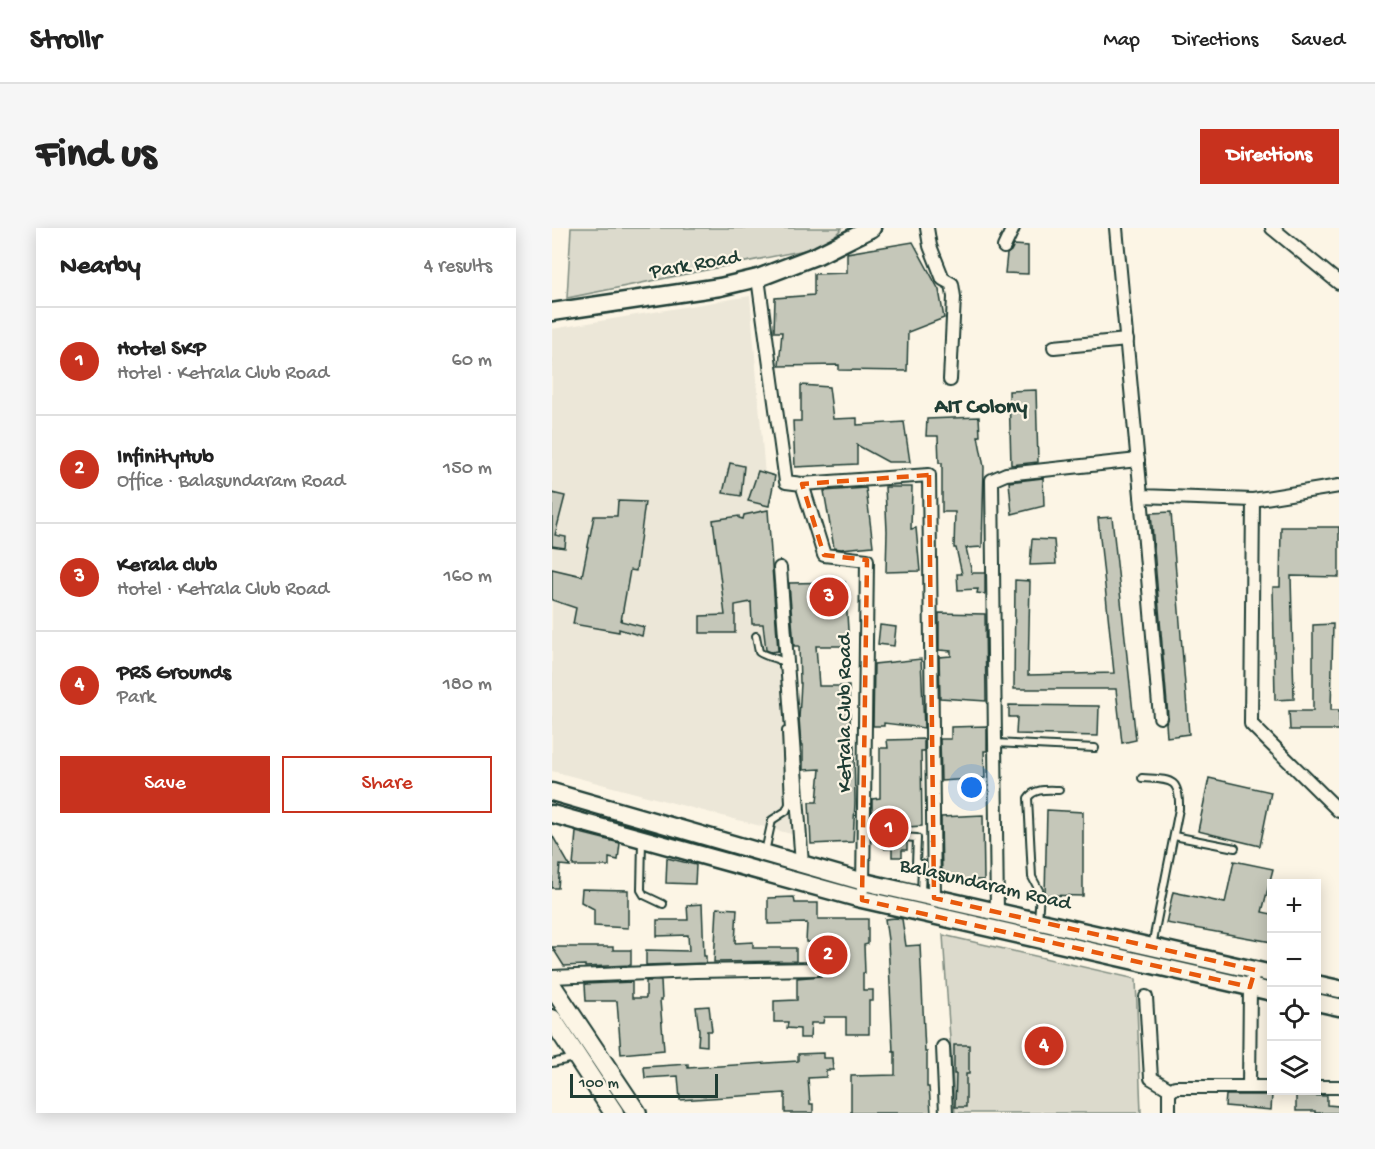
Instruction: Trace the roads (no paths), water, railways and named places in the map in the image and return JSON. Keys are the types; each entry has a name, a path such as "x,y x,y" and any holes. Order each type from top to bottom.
{"main road":[{"name":"Park Road","path":"552,312 720,287 758,278 818,255 872,228"},
{"name":"Balasundaram Road","path":"552,792 864,882 1267,973"},
{"name":"Balasundaram Road","path":"552,814 862,900 1267,991"},
{"path":"1029,938 1035,921"},
{"path":"1321,985 1339,989"},
{"path":"552,986 637,1113"},
{"path":"1321,1003 1339,1007"},
{"path":"552,1019 614,1113"}],"street":[{"path":"927,228 930,246 943,279 952,284 954,297 950,380"},
{"path":"1004,247 1013,228"},
{"path":"1116,228 1160,717"},
{"path":"1272,228 1339,283"},
{"path":"758,278 786,482 802,484 929,475 928,897"},
{"path":"1054,347 1127,340"},
{"path":"998,913 992,480 1006,474 1138,460"},
{"name":"Ketrala Club Road","path":"802,484 824,555 867,560 864,882"},
{"path":"1141,496 1253,500 1339,486"},
{"path":"1253,500 1251,724 1339,811"},
{"path":"780,568 802,864"},
{"path":"862,900 864,882"},
{"path":"552,977 817,969"},
{"path":"1249,1087 1250,987 1255,970"},
{"path":"1146,997 1151,1078 1172,1090"},
{"path":"943,1047 946,1113"},
{"path":"1169,1113 1169,1093 1175,1087 1267,1087"},
{"path":"1321,1087 1339,1087"}],"lane":[{"path":"756,636 759,652 783,662 786,700 789,804 786,811 772,820 765,853"},
{"path":"996,743 1095,748"},
{"path":"1142,778 1171,782 1178,787 1180,795 1152,947"},
{"path":"1035,921 1040,892 1032,877 1028,798 1037,790 1059,790"},
{"path":"1174,836 1235,848"},
{"path":"901,837 916,838 916,864 922,864 928,897"},
{"path":"642,839 641,890 644,895 663,904"},
{"path":"552,1063 577,1057"}],"place":[{"name":"Kerala club","path":"829,597"},
{"name":"Hotel SKP","path":"889,828"},
{"name":"InfinityHub","path":"828,955"},
{"name":"PRS Grounds","path":"1044,1046"}],"district":[{"name":"AIT Colony","path":"981,408"}]}
